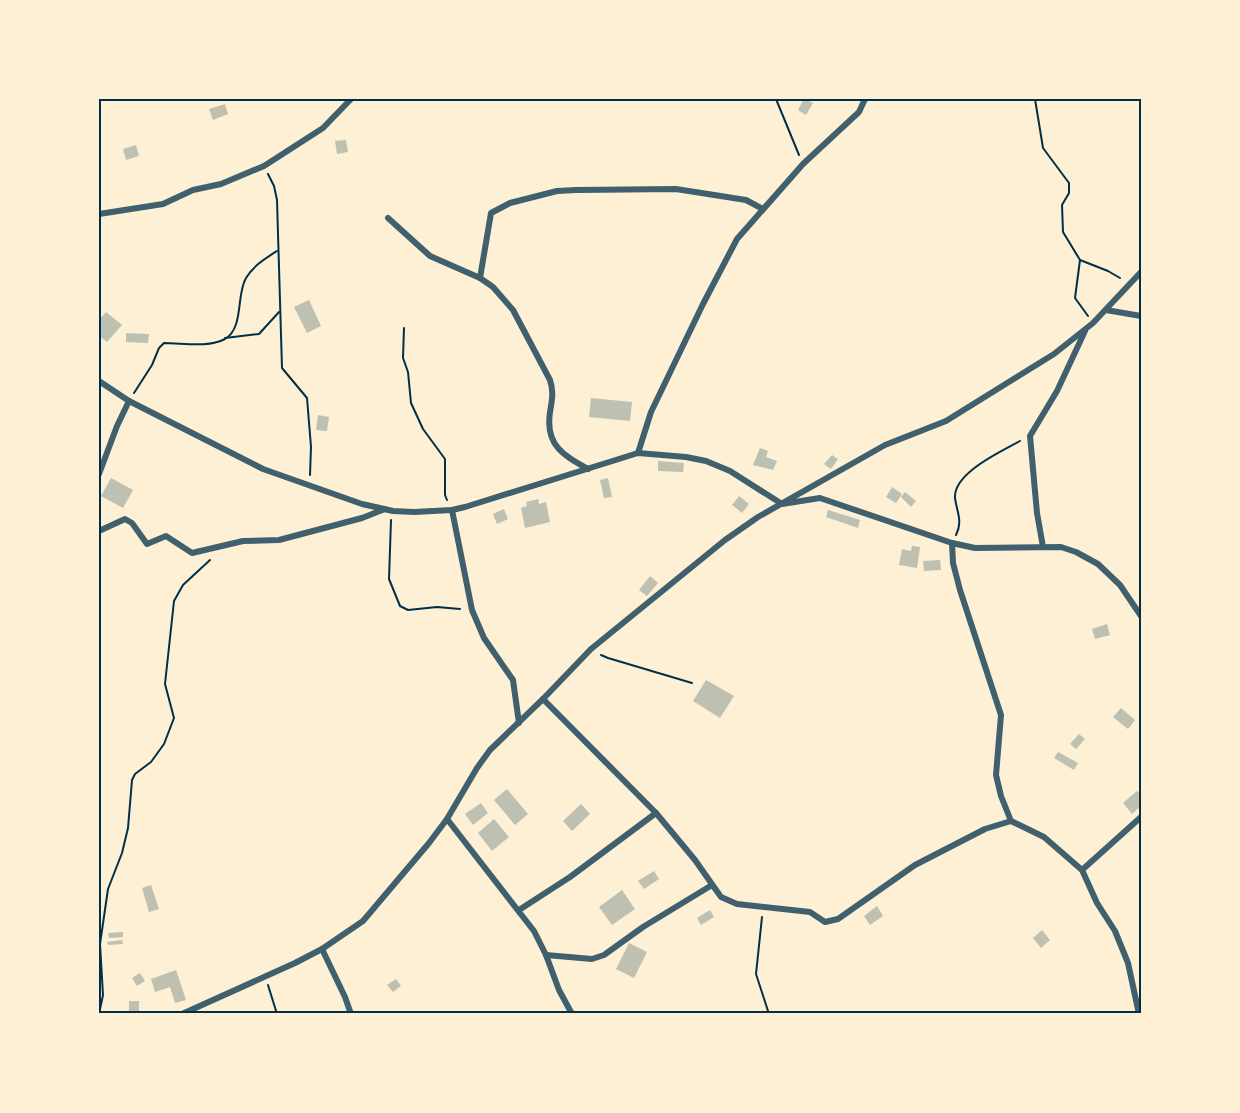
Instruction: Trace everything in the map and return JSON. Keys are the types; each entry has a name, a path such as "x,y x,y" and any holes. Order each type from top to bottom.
{"street":[{"path":"99,214 163,204 193,190 221,184 264,166 323,128 351,99"},
{"path":"638,453 651,412 737,239 803,164 859,112 865,99"},
{"path":"480,278 491,213 510,203 557,191 676,189 746,200 763,209"},
{"path":"388,218 430,256 480,278 493,287 513,310 554,392 549,416 550,438 558,450 588,469"},
{"path":"182,1014 266,977 322,949 345,934 374,909 447,819 490,750 591,649 725,540 758,517 885,445 946,421 1054,354 1093,323 1141,272"},
{"path":"1106,310 1141,316"},
{"path":"1043,547 1036,513 1030,436 1057,391 1085,330"},
{"path":"99,381 129,401 263,469 310,487 393,511 452,510 638,453 686,457 706,460 730,471 782,504 820,498 952,543 975,548 1043,547 1076,552 1098,564 1120,585 1141,616"},
{"path":"99,474 129,401"},
{"path":"99,531 125,519 132,523 147,544 166,536 192,553 243,541 279,540 362,518 385,509"},
{"path":"452,510 472,610 484,638 513,680 519,723"},
{"path":"952,543 953,563 960,590 1001,715 996,775 1001,796 1011,821 1044,837 1082,870 1097,903 1115,931 1128,963 1139,1014"},
{"path":"543,699 656,813 695,860 721,897 737,904 810,912 825,922 838,919 915,865 985,829 1011,821"},
{"path":"519,910 570,877 656,813"},
{"path":"1082,870 1141,818"},
{"path":"447,819 534,931 559,990 572,1014"},
{"path":"546,955 592,959 604,956 643,927 712,885"},
{"path":"322,949 351,1014"},
{"path":"199,1005 200,1014"}],"path":[{"path":"776,99 803,164"},
{"path":"1035,99 1043,148 1069,183 1069,193 1062,206 1063,232 1080,260 1108,271 1131,284"},
{"path":"264,166 274,186 277,200 282,368 307,398 311,447 310,487"},
{"path":"225,339 235,327 241,288 247,276 262,261 278,251"},
{"path":"1080,260 1075,298 1093,323"},
{"path":"129,401 164,343 203,344 260,334 279,312"},
{"path":"404,328 403,358 408,372 411,403 423,429 445,459 446,495 452,510"},
{"path":"952,543 961,526 955,494 963,477 988,458 1030,436"},
{"path":"393,511 389,579 400,606 408,610 437,607 472,610"},
{"path":"99,1014 103,995 100,944 106,900 128,828 132,780 135,774 151,762 164,744 174,718 165,684 174,601 183,585 211,560 218,546"},
{"path":"591,649 608,658 692,683"},
{"path":"764,906 756,974 770,1014"},
{"path":"266,977 277,1014"}],"building":[{"path":"804,99 813,103 806,115 798,110"},
{"path":"225,104 228,114 213,120 209,109"},
{"path":"346,140 348,152 337,154 335,141"},
{"path":"136,145 139,156 126,160 123,149"},
{"path":"309,300 321,326 307,333 294,307"},
{"path":"106,312 122,325 107,342 99,336 99,320"},
{"path":"126,333 149,334 148,343 126,342"},
{"path":"591,398 632,402 630,421 589,417"},
{"path":"318,415 329,417 327,431 316,430"},
{"path":"760,448 768,451 766,457 777,461 773,470 753,465"},
{"path":"832,455 838,459 831,469 824,464"},
{"path":"658,461 684,463 683,472 658,471"},
{"path":"111,478 133,490 123,508 101,496"},
{"path":"608,478 612,497 604,498 600,480"},
{"path":"892,487 902,494 896,503 886,497"},
{"path":"905,492 916,501 911,507 901,497"},
{"path":"739,496 749,504 742,513 732,505"},
{"path":"538,499 539,504 546,502 550,522 525,528 521,508 527,506 526,502"},
{"path":"504,509 508,519 497,524 493,514"},
{"path":"828,510 860,520 858,528 826,517"},
{"path":"912,546 920,547 917,568 899,565 902,549 911,551"},
{"path":"940,560 941,570 924,571 923,561"},
{"path":"650,576 658,583 647,596 639,590"},
{"path":"1107,624 1110,635 1095,639 1092,629"},
{"path":"706,680 734,696 720,718 693,701"},
{"path":"1121,708 1135,720 1128,729 1113,717"},
{"path":"1079,734 1085,739 1076,749 1070,744"},
{"path":"1058,752 1078,763 1074,770 1054,758"},
{"path":"507,789 528,814 515,825 494,800"},
{"path":"1137,791 1141,795 1141,806 1132,814 1123,803"},
{"path":"481,803 488,813 473,825 465,814"},
{"path":"581,804 590,814 572,831 563,821"},
{"path":"494,819 509,837 492,851 478,833"},
{"path":"654,871 659,879 644,889 638,881"},
{"path":"151,885 159,909 149,912 142,888"},
{"path":"622,890 635,909 612,925 599,907"},
{"path":"877,906 883,916 870,925 864,916"},
{"path":"710,910 714,917 701,925 697,918"},
{"path":"1042,930 1050,940 1041,948 1033,938"},
{"path":"123,932 123,937 109,938 108,933"},
{"path":"122,940 123,944 108,945 107,942"},
{"path":"629,943 647,952 634,978 616,969"},
{"path":"176,970 186,1000 175,1003 170,987 155,992 151,979"},
{"path":"140,973 145,981 137,986 132,978"},
{"path":"396,979 401,986 393,992 387,985"},
{"path":"129,1001 139,1001 139,1012 129,1012"}]}
